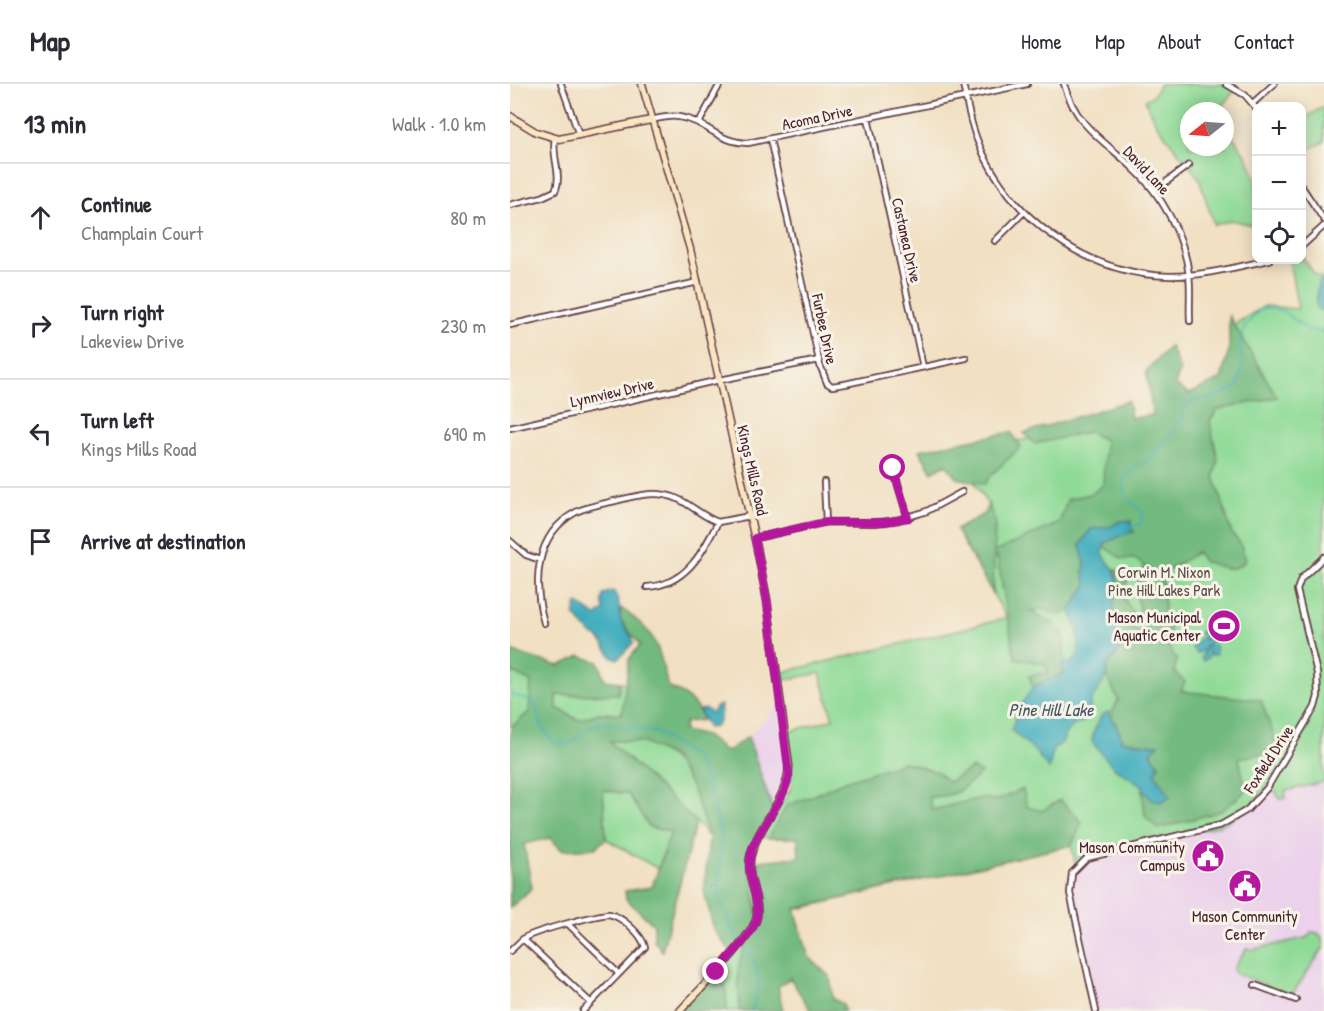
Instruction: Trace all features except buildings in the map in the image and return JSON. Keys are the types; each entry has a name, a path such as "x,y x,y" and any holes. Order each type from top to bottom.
{"street":[{"path":"561,84 579,135"},
{"name":"Kings Mills Road","path":"642,84 690,249 755,538 767,600 789,775 759,835 750,859 749,873 757,912 756,920 750,932 680,1011"},
{"path":"699,123 720,84"},
{"path":"963,84 976,138 986,159 1002,185 1024,212 1059,241 1101,261 1149,274 1189,275 1252,264"},
{"name":"Acoma Drive","path":"651,120 679,116 699,123 721,138 748,143 1027,84"},
{"name":"David Lane","path":"1064,84 1070,103 1087,128 1132,167 1164,206 1178,235 1189,275 1190,321"},
{"path":"1226,84 1245,95 1252,103"},
{"path":"1258,102 1274,84"},
{"path":"510,116 536,132 555,138 651,120"},
{"name":"Castanea Drive","path":"868,118 923,367"},
{"path":"510,205 542,197 555,191 558,181 553,152 555,138"},
{"name":"Furbee Drive","path":"770,139 825,381 832,386 966,358"},
{"path":"1154,191 1189,165"},
{"path":"1306,193 1324,220"},
{"path":"995,241 1024,212"},
{"path":"1306,242 1324,226"},
{"path":"510,325 698,282"},
{"name":"Lynnview Drive","path":"510,428 819,360"},
{"path":"893,468 908,518"},
{"path":"824,482 826,522"},
{"path":"755,538 826,522 885,522 908,518 927,511 962,492"},
{"path":"544,623 537,580 540,560 552,533 572,515 594,506 639,495 662,494 675,497 718,522 750,516"},
{"path":"647,587 664,584 682,575 692,566 706,546 718,522"},
{"path":"510,541 526,555 540,560"},
{"name":"Foxfield Drive","path":"1096,1011 1070,893 1072,873 1076,866 1095,855 1221,825 1247,810 1267,788 1315,707 1318,696 1318,678 1297,591 1301,579 1324,556"},
{"path":"510,951 523,939 567,924 609,914 619,918 643,940 645,946 583,1011"},
{"path":"567,924 619,974"},
{"path":"523,939 591,1003"},
{"path":"1255,985 1296,1000"}],"shaded area":[{"path":"780,704 789,775 773,810 748,737"},
{"name":"Mason Community Campus","path":"1324,707 1324,1011 1096,1011 1070,882 1076,866"}],"green space":[{"path":"1160,84 1228,84 1236,89 1226,102 1180,102 1180,154 1157,125 1145,100 1153,95"},
{"path":"1324,106 1324,142 1306,150 1306,117"},
{"path":"1234,138 1246,155 1252,169 1252,225 1232,220 1214,225 1199,178 1182,156 1234,156"},
{"name":"Corwin M. Nixon Pine Hill Lakes Park","path":"1306,262 1315,275 1324,279 1324,782 1285,791 1286,798 1280,799 1270,783 1247,810 1221,825 1095,855 1076,866 1071,845 759,918 750,862 799,857 798,838 761,836 791,788 792,763 787,732 833,719 820,673 780,681 779,673 1007,618 956,530 986,513 988,505 955,451 1223,405 1235,324 1265,306 1298,309 1290,264 1306,264"},
{"path":"1229,316 1277,397 1217,410 1210,422 1218,460 1214,476 1232,534 1240,543 1246,560 1236,567 1226,568 1204,562 1197,552 1161,575 1163,614 1170,630 1168,646 1177,660 1174,672 1185,682 1181,691 1261,700 1279,751 1239,758 1246,791 1221,811 1158,829 1145,816 1142,790 1152,799 1159,779 1155,774 1151,752 1158,744 1121,740 1111,715 1118,700 1107,676 1107,666 1122,647 1115,632 1118,623 1113,611 1118,585 1115,569 1128,579 1122,596 1132,611 1132,627 1150,639 1140,611 1137,594 1137,585 1145,566 1135,559 1122,559 1104,547 1106,542 1134,531 1121,521 1110,527 1091,529 1080,545 1087,584 1071,610 1061,615 1041,609 1030,611 1056,625 1057,630 1063,632 1066,664 1063,664 1062,674 1033,687 1029,676 1043,673 1048,675 1046,664 1015,658 996,551 1059,523 1068,499 1091,494 1103,485 1105,440 1088,432 1035,444 1024,433 1128,401 1131,418 1153,415 1146,371 1170,346 1180,370 1175,385 1189,394 1221,379 1229,350"},
{"path":"1011,432 1021,447 990,476 985,484 957,478 946,464 932,472 919,450"},
{"path":"988,504 995,520 993,593 956,530 986,513"},
{"path":"621,608 643,625 655,642 668,687 689,699 697,708 703,720 685,722 684,731 706,736 726,752 748,737 773,810 750,859 757,914 766,893 757,872 761,861 799,857 798,838 768,838 787,805 842,782 904,762 937,772 949,782 972,768 981,773 969,784 952,794 929,797 932,810 981,798 997,800 1023,789 1027,807 1042,811 1060,800 1082,822 1072,845 795,909 809,957 830,977 833,999 843,1004 845,1011 811,1011 790,978 778,987 783,1011 739,1011 739,968 749,932 732,953 714,930 704,891 709,837 692,787 673,757 642,742 609,741 696,822 662,951 654,940 654,925 626,899 625,891 652,887 671,832 649,827 628,794 603,790 606,839 595,848 562,850 550,838 524,844 532,888 510,908 510,738 513,726 529,712 531,682 510,671 510,651 559,666 580,656 599,662 605,680 620,682 618,694 557,695 557,708 578,720 599,713 622,714 629,659 640,645 620,620"},
{"path":"510,671 531,682 529,712 513,726 510,726"},
{"path":"620,682 626,683 622,714 599,713 578,720 557,708 557,695 618,694"},
{"path":"608,741 641,742 669,756 679,767 694,793 709,837 696,822"},
{"path":"603,790 628,794 649,827 671,832 658,869 606,839"},
{"path":"749,932 738,980 741,997 739,1011 727,1011 725,980 728,958"},
{"path":"1311,932 1318,933 1323,939 1324,947 1293,993 1285,993 1235,973 1233,969 1247,948 1252,950 1309,937"},
{"path":"728,958 725,980 727,1011 679,1011"}],"water":[{"path":"1324,279 1324,312 1318,309 1316,304 1318,283"},
{"name":"Pine Hill Lake","path":"1121,521 1131,521 1131,528 1134,532 1106,542 1103,551 1117,579 1114,608 1118,623 1115,632 1122,647 1107,666 1107,676 1091,701 1090,708 1082,722 1074,725 1065,734 1064,740 1054,747 1049,769 1034,750 1011,730 1018,709 1033,687 1062,674 1063,664 1076,658 1079,651 1076,625 1071,610 1087,584 1080,545 1091,529 1110,527"},
{"path":"613,591 619,602 621,621 632,637 633,643 618,659 612,657 599,638 591,634 574,615 577,603 596,616 604,610 603,594"},
{"path":"1204,629 1214,631 1219,639 1205,646 1205,649 1209,645 1215,645 1216,654 1211,656 1209,652 1208,658 1203,661 1201,658 1204,650 1197,653 1192,648 1200,638 1207,640 1199,633"},
{"path":"721,705 720,719 715,727 708,728 699,710 706,709 712,713 715,707"},
{"path":"1108,712 1120,733 1121,740 1159,744 1151,752 1159,765 1155,774 1170,796 1163,801 1154,801 1146,794 1143,786 1113,767 1092,742 1093,733 1101,716"}],"waterway":[{"path":"1131,527 1141,524 1143,513 1126,497 1123,481 1136,466 1146,462 1154,454 1183,419 1183,410 1192,401 1213,398 1237,387 1242,371 1241,341 1244,327 1261,308 1282,310 1308,330 1324,332"},
{"path":"510,694 534,702 542,728 553,742 563,744 572,742 591,727 603,722 658,733 695,757 707,782 721,834 719,895 732,931 740,942"},
{"path":"743,945 754,962 758,977 752,1011"}],"place":[{"name":"Mason Municipal Aquatic Center","path":"1224,626"},
{"name":"Mason Community Campus","path":"1208,856"},
{"name":"Mason Community Center","path":"1245,886"}],"route":[{"path":"716,972 750,932 756,920 756,903 748,867 753,846 780,798 789,775 767,600 755,538 826,522 875,523 908,518 893,468"}]}
